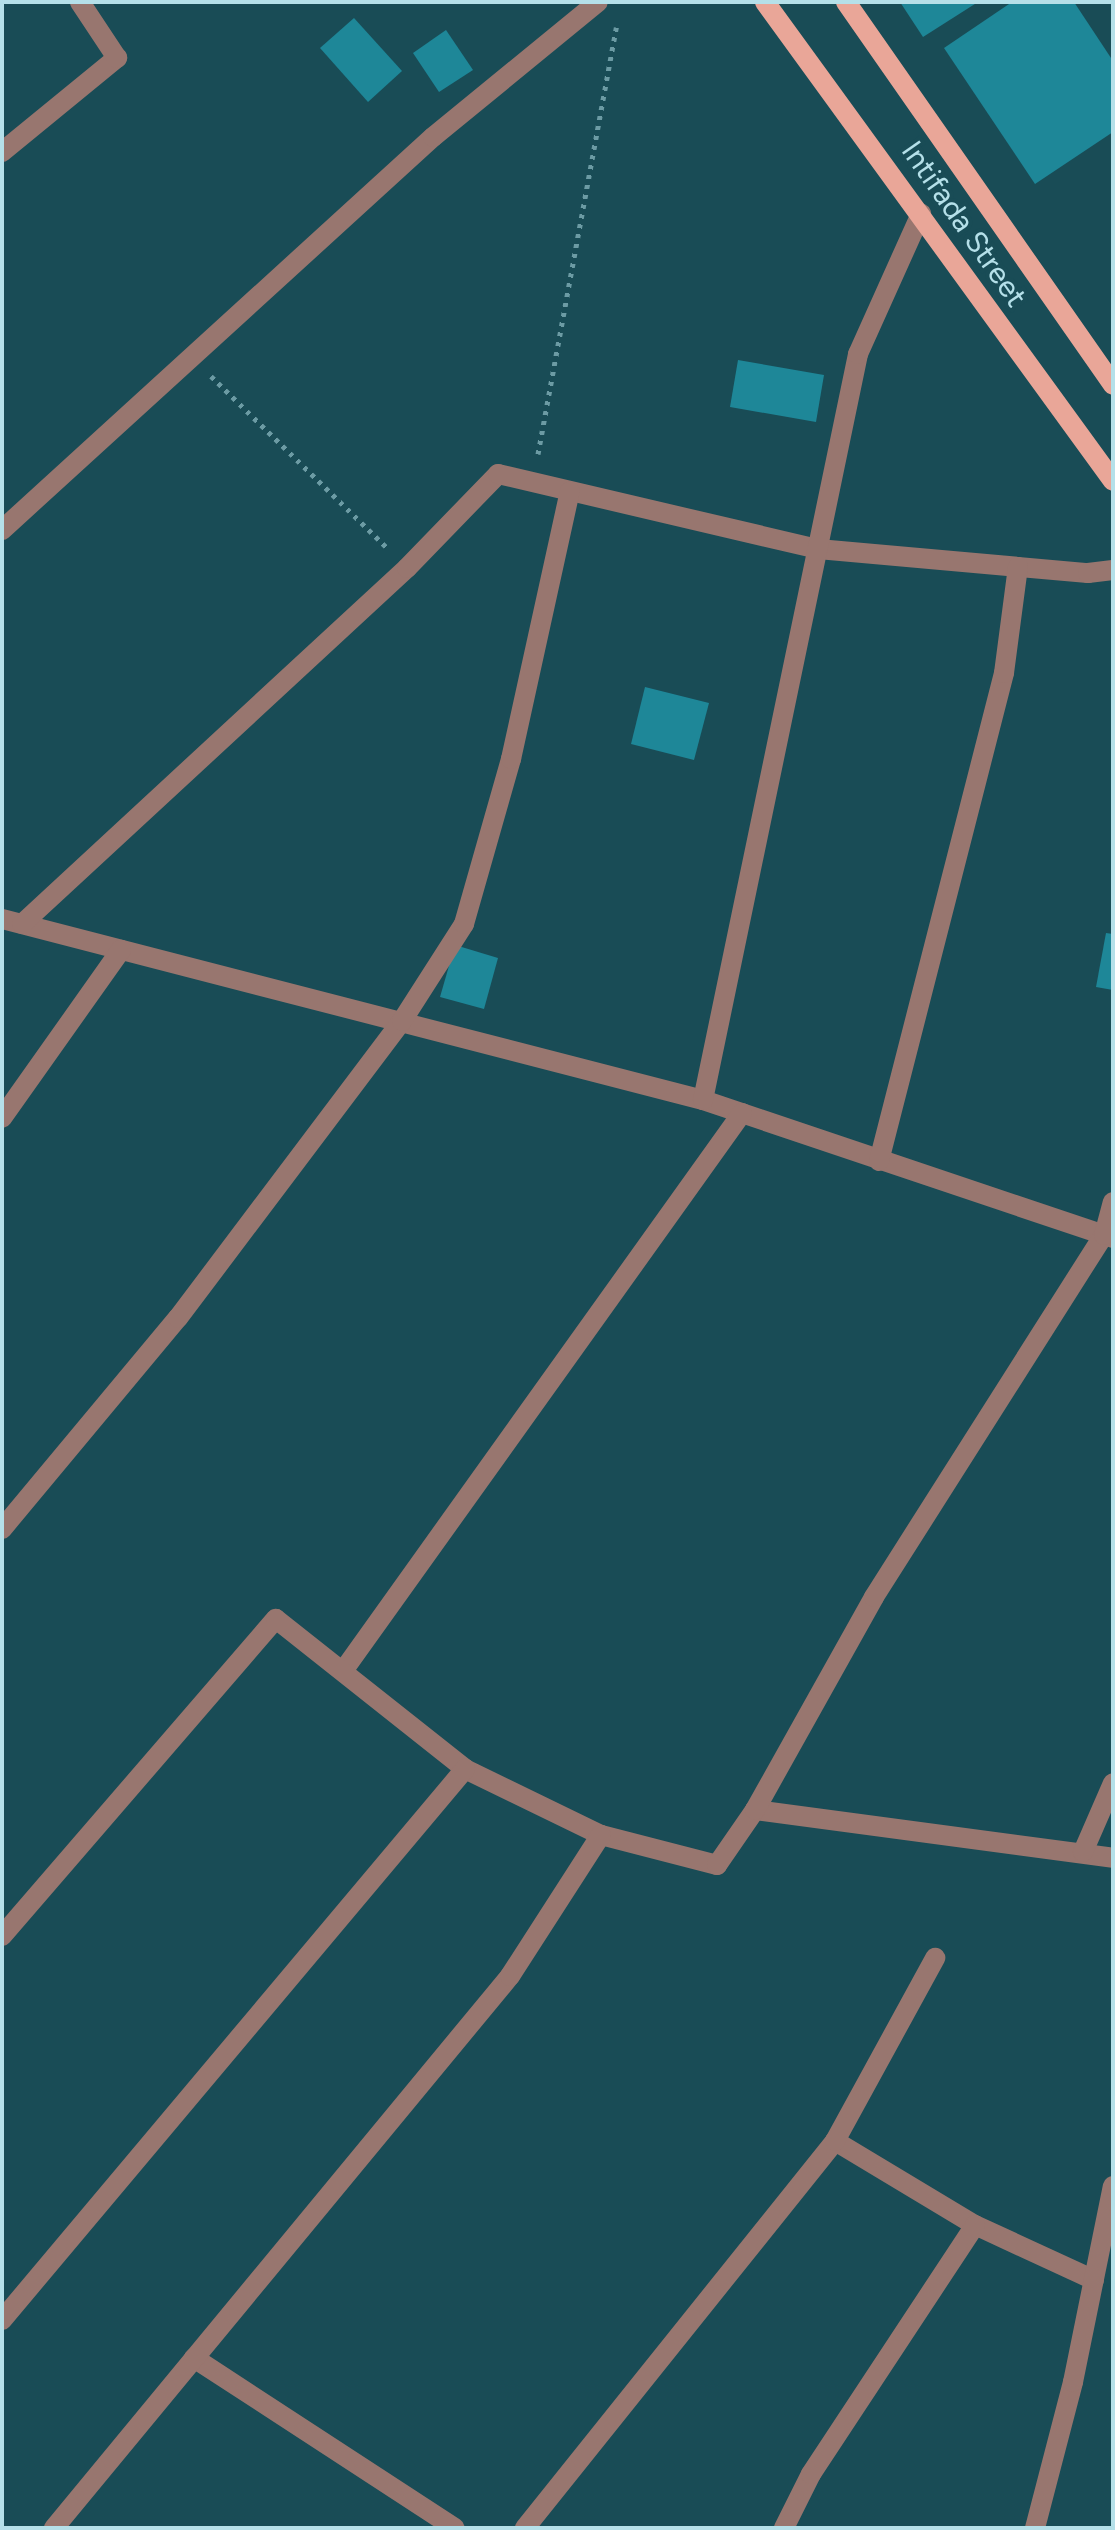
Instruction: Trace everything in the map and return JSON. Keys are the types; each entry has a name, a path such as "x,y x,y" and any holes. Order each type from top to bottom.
{"main road":[{"name":"Intifada Street","path":"765,2 921,214 1070,427 1113,481"},
{"name":"Intifada Street","path":"846,2 1113,385"}],"street":[{"path":"2,152 117,58 80,2"},
{"path":"2,530 433,137 598,2"},
{"path":"703,1100 858,354 921,214"},
{"path":"12,922 407,568 498,474 818,549 1088,573 1113,570"},
{"path":"2,1529 178,1318 402,1021 464,924 511,759 570,491"},
{"path":"879,1161 1004,673 1018,567"},
{"path":"12,922 703,1100 1108,1236"},
{"path":"2,1118 121,950"},
{"path":"343,1671 742,1113"},
{"path":"2,1936 276,1619 465,1769 601,1835 717,1865 755,1810 874,1597 1108,1236 1113,1202"},
{"path":"2,2320 465,1769"},
{"path":"1083,1852 1113,1783"},
{"path":"755,1810 1113,1858"},
{"path":"54,2528 510,1976 601,1835"},
{"path":"525,2528 835,2141 935,1958"},
{"path":"835,2141 975,2225 1094,2280"},
{"path":"1035,2528 1073,2382 1113,2186"},
{"path":"784,2528 811,2474 975,2225"},
{"path":"194,2358 455,2528"}],"path":[{"path":"532,482 617,17"},
{"path":"192,357 407,568"}],"building":[{"path":"900,2 978,2 923,37"},
{"path":"1012,2 1074,2 1113,61 1113,132 1035,184 944,48"},
{"path":"354,18 402,71 368,102 320,48"},
{"path":"446,30 473,70 439,92 413,53"},
{"path":"738,360 824,375 816,422 730,407"},
{"path":"645,687 709,703 694,760 631,744"},
{"path":"1106,933 1113,934 1113,990 1096,987"},
{"path":"455,945 498,958 484,1009 440,997"}]}
